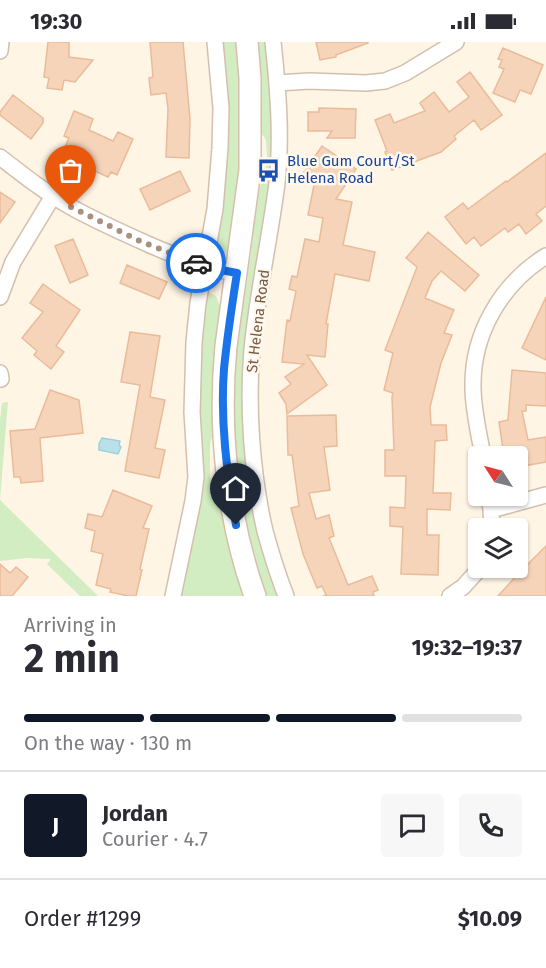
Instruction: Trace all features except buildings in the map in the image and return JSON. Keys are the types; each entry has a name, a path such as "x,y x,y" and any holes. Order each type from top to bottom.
{"main road":[{"name":"St Helena Road","path":"247,42 250,78 250,170 224,369 224,432 230,493 239,542 255,596"}],"street":[{"path":"0,51 1,42"},
{"path":"173,596 195,488 192,363 198,303 215,209 220,148 220,88 215,42"},
{"name":"St Helena Road","path":"273,42 278,83 277,182 255,321 250,385 255,477 265,531 286,596"},
{"path":"278,83 385,81 405,73 456,42"},
{"path":"0,157 53,196 96,220 179,257 237,273"},
{"path":"0,297 13,262 53,196"},
{"path":"481,446 473,388 480,341 501,298 524,272 546,256"},
{"path":"528,497 546,495"},
{"path":"450,596 464,587 472,578"}],"green space":[{"path":"222,42 237,42 240,112 236,204 231,241 225,254 222,254 215,245 228,135 228,100"},
{"path":"255,42 267,42 273,122 271,172 244,376 279,596 266,596 254,560 244,519 236,462 234,417 237,346 257,196 266,169 267,155 266,140 261,133"},
{"path":"210,293 216,296 221,309 214,365 212,409 214,428 210,445 210,476 215,495 223,510 243,596 180,596 199,439 200,343 206,297"},
{"path":"8,402 0,500 0,420 2,403"},
{"path":"0,500 98,596 80,596 47,564 51,559 27,558 0,561"}],"water":[{"path":"102,438 120,441 121,447 118,454 99,450"}],"way so far":[{"path":"71,207 142,242 196,263"}],"place":[{"name":"Blue Gum Court/St Helena Road","path":"269,170"}],"route":[{"path":"196,263 237,273 226,346 223,388 226,455 236,525"}]}
